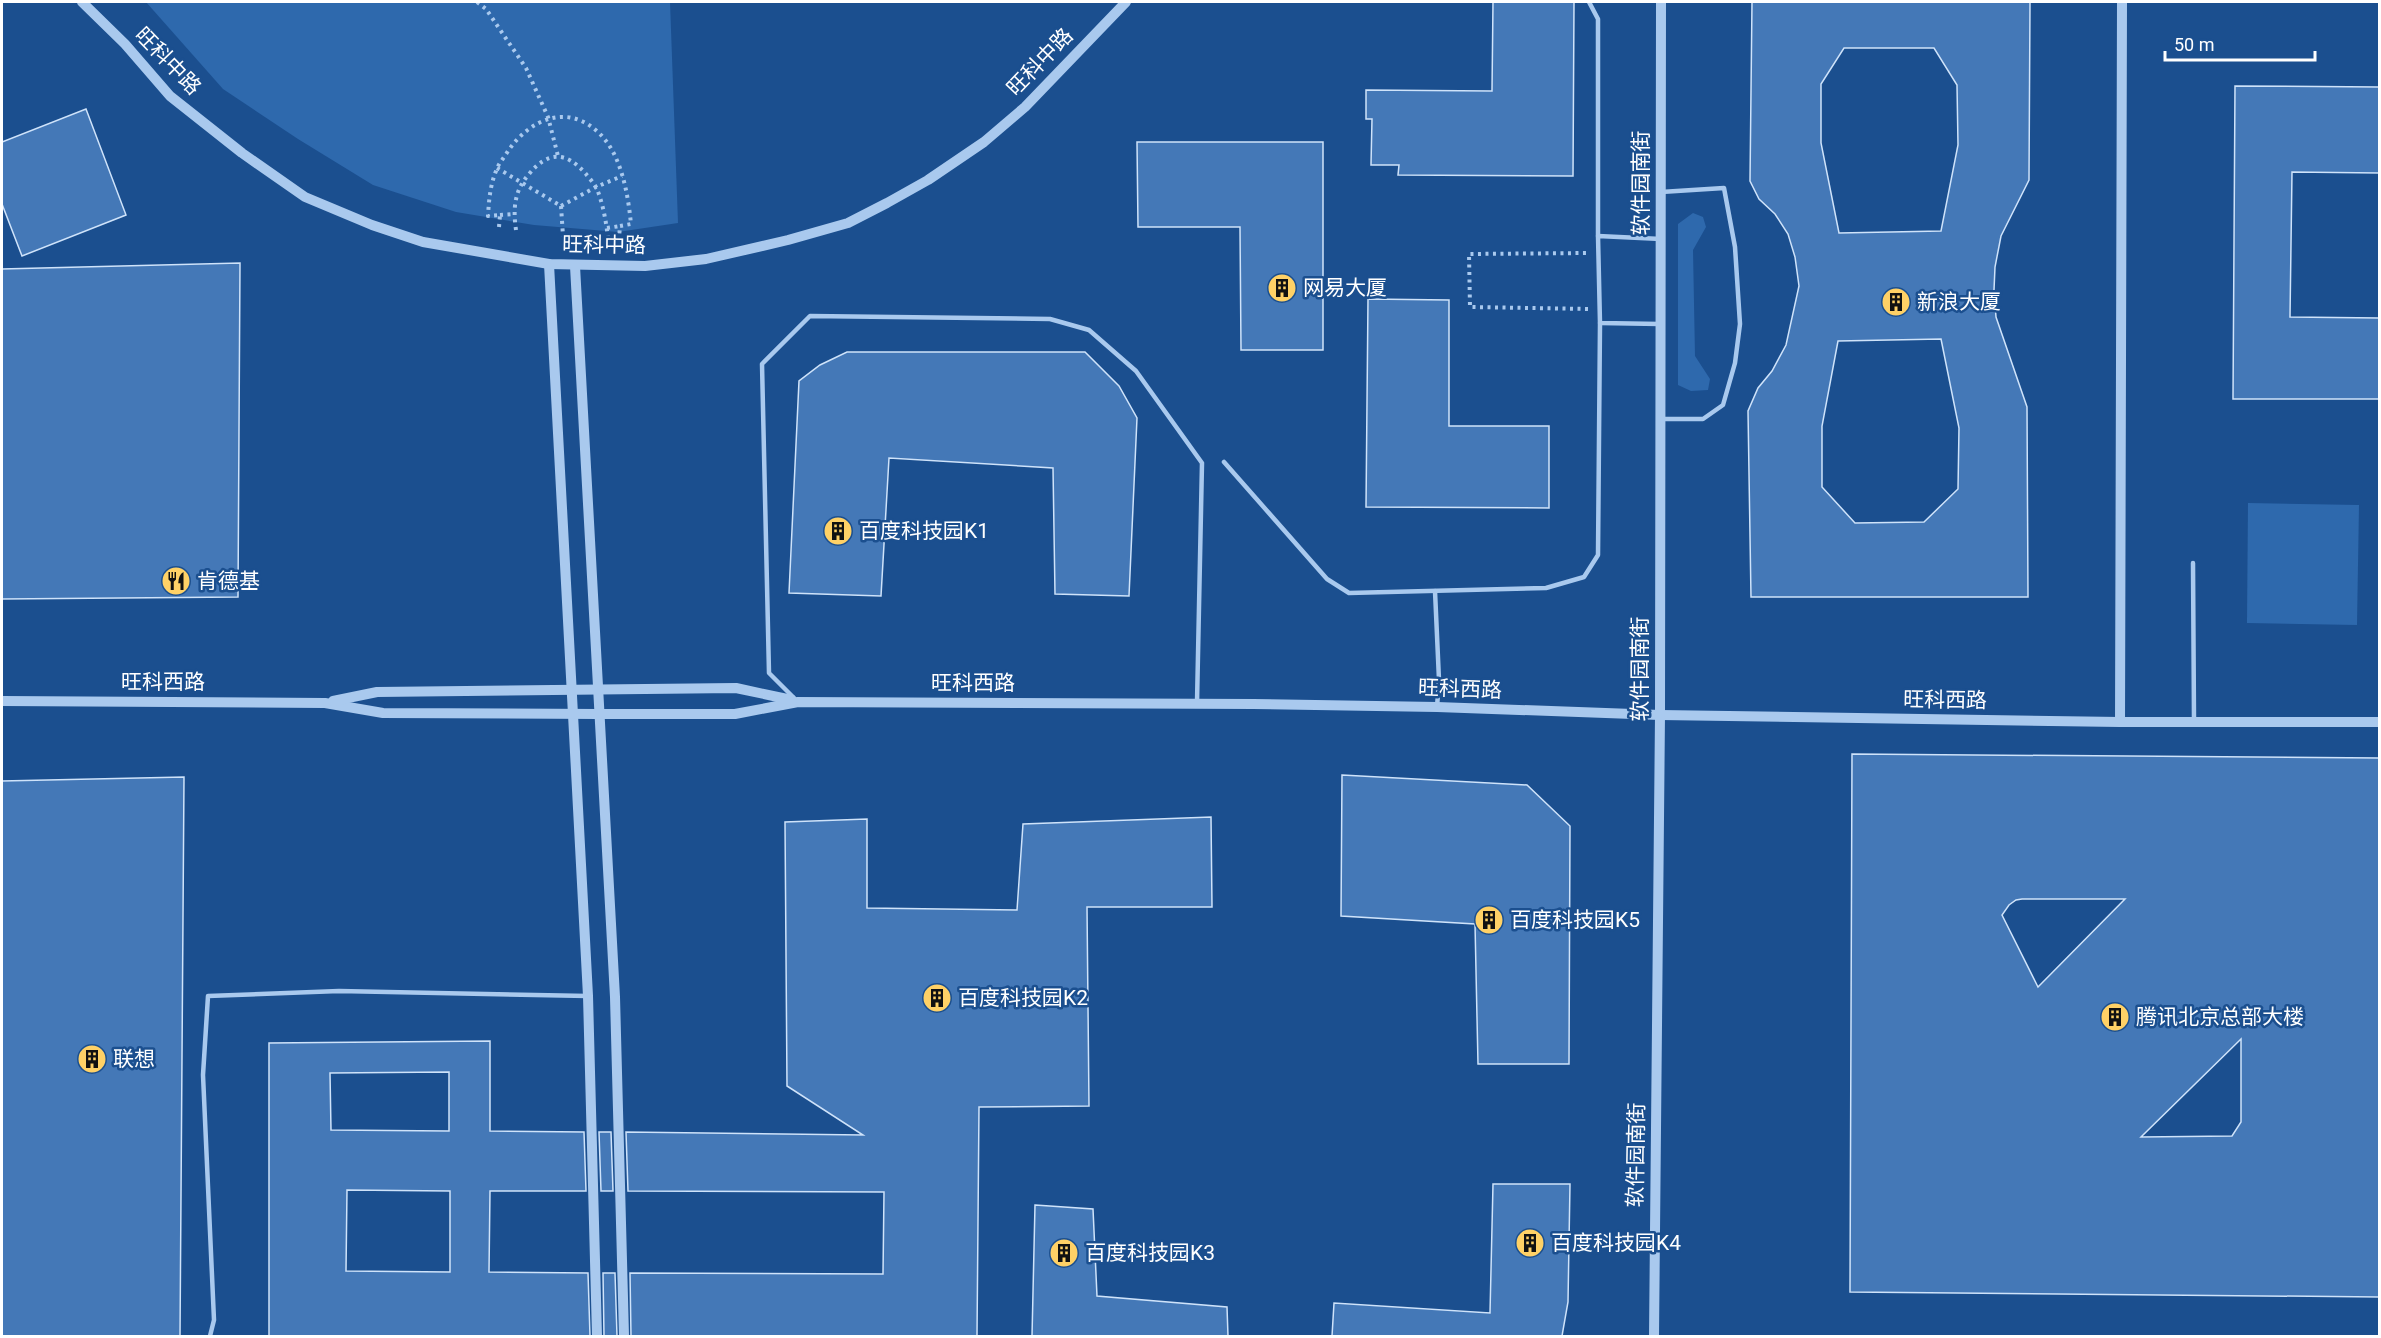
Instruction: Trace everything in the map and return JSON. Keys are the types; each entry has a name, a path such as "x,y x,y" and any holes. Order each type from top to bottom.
{"street":[{"name":"旺科中路","path":"82,2 125,44 170,96 242,153 305,197 372,225 423,242 549,264 575,266 645,266 706,259 848,223 928,180 984,142 1025,107 1126,2"},
{"name":"软件园南街","path":"1654,1336 1660,715 1661,2"},
{"path":"2120,722 2122,2"},
{"path":"549,264 588,996 597,1336"},
{"path":"575,266 615,997 624,1336"},
{"path":"325,703 377,692 736,688 798,702"},
{"name":"旺科西路","path":"2,701 325,703"},
{"path":"325,703 383,713 735,714 798,702"},
{"name":"旺科西路","path":"798,702 1197,703 1437,707 1660,715 2120,722 2379,723"}],"lane":[{"path":"1224,462 1327,579 1349,593 1546,588 1584,577 1598,555 1600,309 1598,19 1589,2"},
{"path":"1660,419 1703,419 1723,405 1735,363 1740,324 1735,247 1724,188 1661,192"},
{"path":"1598,236 1661,239"},
{"path":"798,702 769,673 762,364 810,316 1050,319 1089,330 1136,370 1202,463 1197,703"},
{"path":"1600,323 1660,324"},
{"path":"2193,563 2194,722"},
{"path":"1435,591 1439,680 1437,707"},
{"path":"210,1336 214,1320 203,1074 208,996 339,991 588,996"}],"path":[{"path":"477,2 486,9 526,68 548,117 558,156"},
{"path":"514,214 488,216 490,191 497,168 513,144 537,122 548,117 570,118 589,126 601,135 612,152 622,176 628,198 631,224 607,228"},
{"path":"516,230 514,214 521,183 538,162 558,156 578,164 596,187 608,238"},
{"path":"497,168 561,206"},
{"path":"561,206 622,176"},
{"path":"561,206 563,236"},
{"path":"498,227 500,214"},
{"path":"619,238 620,226"},
{"path":"1598,253 1469,254 1470,308 1600,309"}],"shaded area":[{"path":"146,2 670,2 678,223 618,232 534,225 456,212 373,185 223,89"},
{"path":"1693,213 1703,217 1706,227 1693,250 1695,356 1710,379 1708,390 1691,391 1678,385 1678,224"},
{"path":"2248,503 2359,505 2357,625 2247,623"}],"building":[{"path":"1493,2 1574,2 1573,176 1398,175 1399,165 1371,165 1372,119 1366,119 1366,90 1492,91"},
{"name":"新浪大厦","path":"1752,2 2030,2 2029,180 2001,236 1995,267 1994,290 1996,317 2027,407 2028,597 1751,597 1748,411 1758,388 1772,371 1786,345 1799,286 1795,257 1788,234 1775,214 1759,199 1750,181","holes":["1844,48 1934,48 1957,85 1958,145 1941,231 1839,233 1821,143 1821,84","1941,339 1959,428 1958,489 1924,522 1855,523 1822,487 1822,426 1838,341"]},
{"path":"2235,86 2379,87 2379,173 2292,172 2290,317 2379,318 2379,399 2233,399"},
{"path":"86,109 126,215 22,256 2,204 2,142"},
{"name":"网易大厦","path":"1137,142 1323,142 1323,350 1241,350 1240,227 1138,227"},
{"path":"240,263 238,597 2,599 2,269"},
{"name":"网易大厦","path":"1368,299 1449,300 1449,426 1549,426 1549,508 1366,507"},
{"name":"百度科技园K1","path":"847,352 1085,352 1119,386 1137,418 1129,596 1055,594 1053,468 889,458 881,596 789,593 799,381 820,365"},
{"name":"腾讯北京总部大楼","path":"1852,754 2379,758 2379,1297 1850,1292","holes":["2022,899 2125,899 2038,987 2002,915 2009,905","2241,1039 2241,1122 2232,1136 2141,1137"]},
{"name":"百度科技园K5","path":"1342,775 1527,785 1570,826 1569,1064 1478,1064 1475,924 1341,916"},
{"name":"联想","path":"184,777 180,1336 2,1336 2,781"},
{"name":"百度科技园K2","path":"1211,817 1212,907 1087,907 1089,1106 979,1107 977,1336 631,1336 630,1273 883,1274 884,1192 628,1191 626,1132 863,1135 787,1086 785,822 867,819 867,908 1017,910 1023,824"},
{"path":"490,1041 490,1131 584,1132 586,1191 490,1191 489,1272 588,1273 590,1336 269,1336 269,1043","holes":["449,1072 449,1131 331,1130 330,1073","347,1190 450,1191 450,1272 346,1271"]},
{"path":"599,1132 611,1132 613,1191 601,1191"},
{"name":"百度科技园K4","path":"1493,1184 1570,1184 1568,1302 1562,1336 1332,1336 1334,1303 1490,1313"},
{"name":"百度科技园K3","path":"1035,1205 1093,1209 1097,1296 1227,1307 1228,1336 1032,1336"},
{"path":"603,1273 615,1273 617,1336 604,1336"}],"place":[{"name":"网易大厦","path":"1282,288"},
{"name":"新浪大厦","path":"1896,302"},
{"name":"百度科技园K1","path":"838,531"},
{"name":"肯德基","path":"176,581"},
{"name":"百度科技园K5","path":"1489,920"},
{"name":"百度科技园K2","path":"937,998"},
{"name":"腾讯北京总部大楼","path":"2115,1017"},
{"name":"联想","path":"92,1059"},
{"name":"百度科技园K4","path":"1530,1243"},
{"name":"百度科技园K3","path":"1064,1253"}]}
